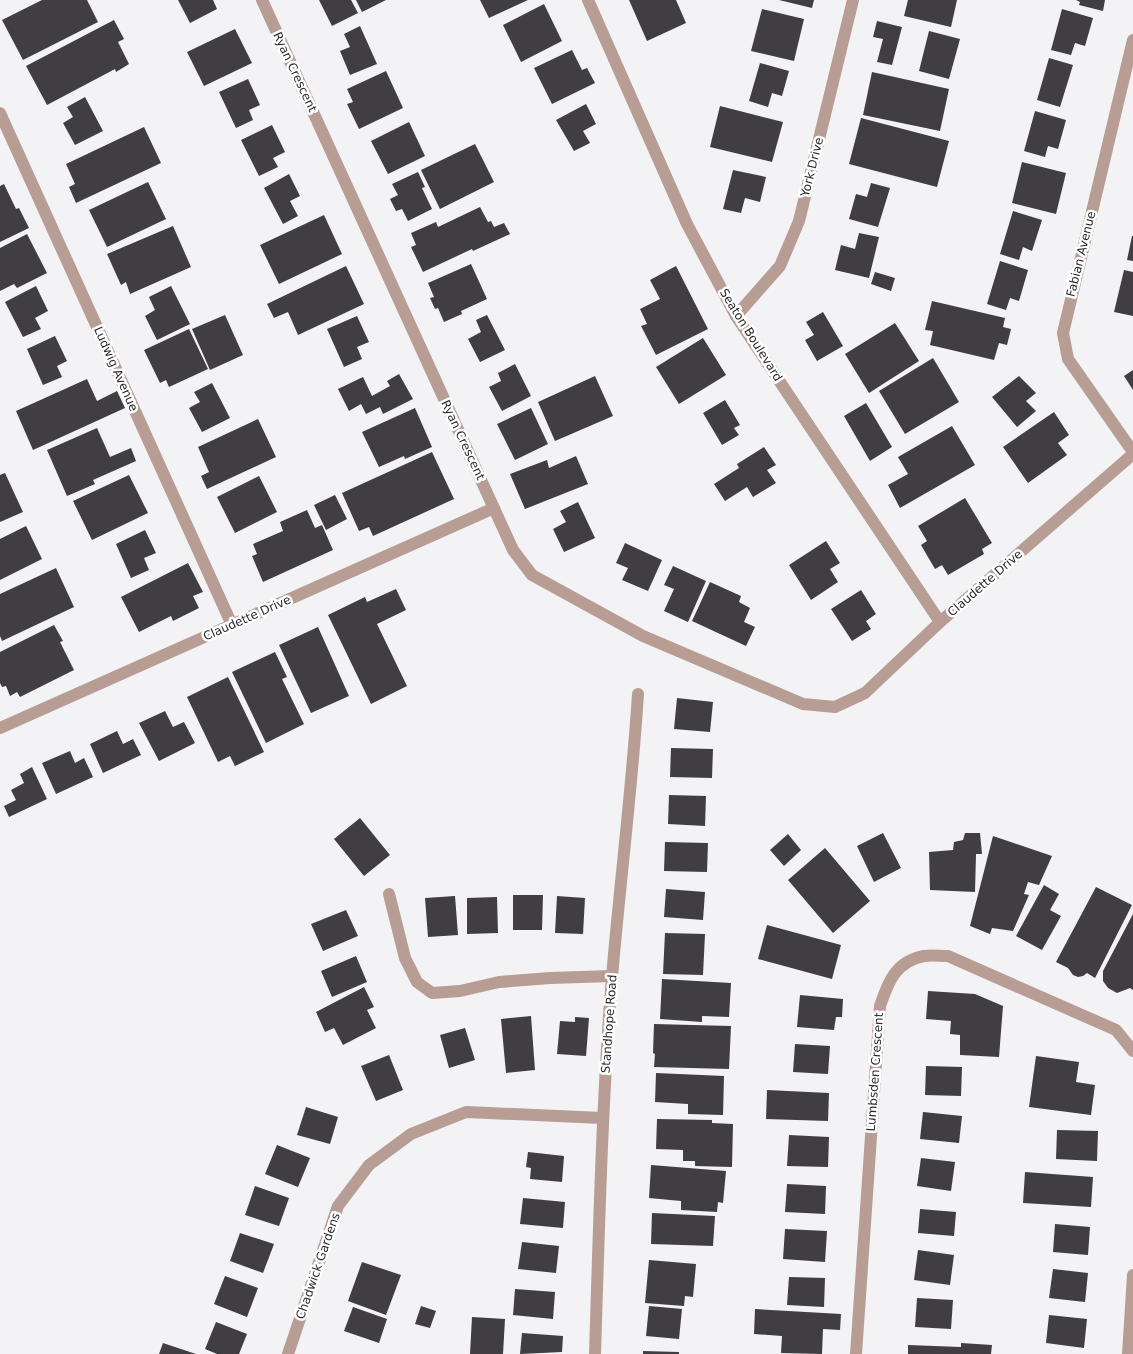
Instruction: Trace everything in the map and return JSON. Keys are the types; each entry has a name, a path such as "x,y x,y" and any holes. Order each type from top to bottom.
{"street":[{"name":"Ryan Crescent","path":"262,0 513,550 532,575 643,636 803,704 835,707"},
{"name":"Seaton Boulevard","path":"588,0 687,224 736,316 940,622"},
{"name":"York Drive","path":"736,316 780,266 799,221 853,0"},
{"name":"Fabian Avenue","path":"1133,40 1063,333 1068,359 1133,453"},
{"name":"Ludwig Avenue","path":"0,113 232,625"},
{"name":"Claudette Drive","path":"835,707 865,693 940,622 1133,453"},
{"name":"Claudette Drive","path":"0,728 494,508"},
{"name":"Standhope Road","path":"595,1354 602,1118 612,976 634,771 638,694"},
{"path":"389,894 405,958 417,982 432,993 460,991 499,982 612,976"},
{"name":"Lumbsden Crescent","path":"856,1354 880,1006 888,981 903,965 924,956 948,956 1116,1030 1133,1051"},
{"name":"Chadwick Gardens","path":"288,1354 338,1206 369,1165 411,1134 466,1112 602,1118"},
{"path":"1128,1354 1133,1275"}],"building":[{"path":"42,0 87,0 98,22 23,60 2,20"},
{"path":"178,0 213,0 217,9 190,23"},
{"path":"319,0 351,0 358,13 332,26"},
{"path":"356,0 386,0 362,12"},
{"path":"480,0 528,0 489,18"},
{"path":"629,0 676,0 686,23 647,41"},
{"path":"779,0 814,0 812,8"},
{"path":"908,0 957,0 951,27 904,16"},
{"path":"1076,0 1105,0 1103,11 1079,5 1080,2"},
{"path":"544,4 562,41 521,62 503,25"},
{"path":"762,9 804,19 794,61 751,51"},
{"path":"1062,9 1093,18 1085,46 1075,43 1071,55 1051,50"},
{"path":"114,20 124,39 118,42 129,64 116,72 115,69 47,105 26,66"},
{"path":"877,21 902,27 892,65 877,62 883,39 873,37"},
{"path":"360,26 377,64 350,75 340,51 350,47 344,34"},
{"path":"235,29 252,63 204,86 187,52"},
{"path":"929,31 960,39 949,79 919,71"},
{"path":"572,50 582,70 587,68 595,83 552,104 534,68"},
{"path":"1049,58 1073,65 1060,107 1037,100"},
{"path":"760,63 789,71 782,96 772,93 768,107 749,101"},
{"path":"386,71 403,108 359,129 347,104 353,102 347,89"},
{"path":"872,72 949,89 940,131 863,115"},
{"path":"248,79 260,105 249,110 253,120 236,128 219,92"},
{"path":"85,97 103,131 75,145 63,123 73,117 67,107"},
{"path":"586,104 596,124 583,131 590,143 574,151 556,120"},
{"path":"720,106 783,122 772,162 710,147"},
{"path":"1035,111 1066,120 1058,149 1048,146 1045,157 1024,151"},
{"path":"861,118 949,141 937,187 849,164"},
{"path":"409,122 425,156 388,174 371,141"},
{"path":"272,125 285,152 273,158 278,167 259,176 241,140"},
{"path":"144,127 161,163 76,203 69,187 75,184 66,164"},
{"path":"475,144 494,182 440,209 421,170"},
{"path":"1022,162 1066,173 1056,214 1012,203"},
{"path":"733,170 766,177 760,202 745,198 741,213 723,209"},
{"path":"418,172 425,187 422,188 432,209 408,221 402,209 396,211 390,199 398,195 392,184"},
{"path":"289,174 300,196 290,201 298,216 283,224 264,188"},
{"path":"148,182 166,219 107,247 89,210"},
{"path":"871,183 890,188 878,227 849,219 856,194 867,197"},
{"path":"4,184 16,209 19,208 29,228 0,242 0,186"},
{"path":"480,207 488,222 491,221 494,227 504,223 510,234 423,272 411,247 416,245 411,233 436,222 438,227"},
{"path":"1013,211 1042,220 1032,251 1023,247 1019,260 1000,254"},
{"path":"324,215 342,254 279,284 260,245"},
{"path":"173,226 191,267 130,294 126,282 121,285 107,254"},
{"path":"859,233 879,237 869,278 835,270 841,245 855,249"},
{"path":"27,234 47,273 17,288 14,284 0,291 0,248"},
{"path":"1133,236 1133,261 1127,260"},
{"path":"1000,261 1028,270 1019,301 1010,298 1006,310 987,304"},
{"path":"471,264 487,299 461,311 462,314 444,322 438,308 435,309 430,298 434,297 428,283"},
{"path":"346,266 364,304 298,335 288,312 274,318 267,304"},
{"path":"676,266 708,329 656,355 641,326 647,324 640,309 660,299 650,280"},
{"path":"1124,270 1133,272 1133,316 1114,312"},
{"path":"875,272 895,278 891,291 871,284"},
{"path":"36,286 48,311 35,318 41,329 23,337 5,302"},
{"path":"171,286 190,324 157,340 145,316 155,310 149,297"},
{"path":"932,301 1005,318 1003,327 1011,329 1007,345 999,343 994,360 930,345 933,331 925,330"},
{"path":"823,312 843,346 817,361 805,340 814,335 806,322"},
{"path":"225,315 243,355 210,370 192,329"},
{"path":"487,315 505,350 480,362 468,339 481,332 476,320"},
{"path":"357,316 369,342 357,347 362,359 344,367 327,329"},
{"path":"895,323 919,361 869,393 845,354"},
{"path":"189,329 208,369 169,387 166,380 160,383 144,350"},
{"path":"55,336 67,361 57,366 62,377 43,385 27,349"},
{"path":"703,338 726,375 679,404 656,367"},
{"path":"933,358 959,402 905,434 879,391"},
{"path":"515,364 531,396 502,411 489,387 501,381 498,373"},
{"path":"1133,370 1133,390 1124,376"},
{"path":"399,374 413,399 383,414 380,407 366,414 361,404 349,411 338,389 363,377 372,396 390,386 387,381"},
{"path":"595,376 613,416 555,441 538,402"},
{"path":"1019,376 1036,393 1026,401 1036,411 1017,427 992,397"},
{"path":"87,379 97,401 117,391 125,408 33,450 16,411"},
{"path":"212,383 230,418 202,432 189,408 200,402 194,392"},
{"path":"725,400 740,425 734,428 739,435 722,445 703,413"},
{"path":"866,403 892,447 870,461 844,416"},
{"path":"415,408 432,447 405,459 404,456 379,467 362,432"},
{"path":"531,408 548,444 515,460 497,424"},
{"path":"1054,412 1069,435 1058,443 1067,455 1028,483 1003,447"},
{"path":"258,419 276,457 207,489 201,476 209,472 198,447"},
{"path":"952,426 975,465 900,508 888,485 908,474 898,457"},
{"path":"97,428 110,457 131,448 136,461 93,480 95,484 67,496 47,450"},
{"path":"764,447 776,465 767,470 776,483 753,497 747,487 725,501 714,484 739,468 737,464"},
{"path":"432,452 454,499 373,536 369,527 359,531 342,493"},
{"path":"576,456 588,484 525,509 510,474 547,460 549,468"},
{"path":"5,473 23,512 0,522 0,475"},
{"path":"129,475 148,513 92,540 73,501"},
{"path":"259,476 277,512 235,533 217,497"},
{"path":"335,495 347,519 326,530 314,505"},
{"path":"965,498 992,543 982,549 984,554 948,575 942,565 935,569 921,545 927,541 918,526"},
{"path":"578,502 595,538 564,552 553,529 566,522 560,511"},
{"path":"307,510 315,528 322,525 333,550 263,582 252,556 257,554 253,544 283,531 280,522"},
{"path":"26,526 42,559 0,580 0,539"},
{"path":"145,530 156,553 144,558 149,570 131,578 116,544"},
{"path":"826,541 840,563 830,569 838,582 811,600 789,565"},
{"path":"625,543 662,560 648,591 622,580 628,568 616,563"},
{"path":"188,563 203,592 193,596 199,608 173,621 171,616 139,632 121,597"},
{"path":"673,566 706,581 688,622 664,611 674,589 664,585"},
{"path":"56,568 74,607 2,641 0,636 0,594"},
{"path":"710,582 741,596 739,602 750,608 744,622 755,627 746,646 692,621"},
{"path":"396,589 406,610 377,624 407,686 371,704 328,615 365,597 367,602"},
{"path":"861,590 876,614 866,621 871,629 852,641 831,609"},
{"path":"54,625 63,641 60,642 74,670 20,697 17,692 10,696 6,686 2,687 0,683 0,652"},
{"path":"318,627 349,696 311,713 279,645"},
{"path":"275,652 287,677 282,679 304,724 266,743 232,672"},
{"path":"228,677 264,752 235,766 230,756 218,762 187,697"},
{"path":"677,698 713,702 710,732 674,729"},
{"path":"165,711 173,727 184,722 195,743 159,761 139,723"},
{"path":"117,731 123,744 133,739 141,755 103,773 90,744"},
{"path":"671,748 713,749 712,778 670,777"},
{"path":"70,751 75,763 84,758 93,777 56,794 42,763"},
{"path":"32,767 47,799 9,817 4,806 16,800 11,790 24,783 20,774"},
{"path":"669,795 706,796 705,826 668,824"},
{"path":"360,818 390,855 364,876 334,839"},
{"path":"883,833 901,868 874,882 857,846"},
{"path":"965,833 980,833 982,854 976,854 975,892 930,890 929,852 953,850 954,842 963,840"},
{"path":"788,834 801,850 784,866 770,850"},
{"path":"993,836 1052,856 1039,885 1028,882 1024,894 1029,895 1013,931 992,928 990,934 970,926"},
{"path":"665,842 708,843 707,872 664,871"},
{"path":"825,848 870,901 833,933 788,880"},
{"path":"1044,885 1059,894 1050,910 1061,916 1042,950 1016,936"},
{"path":"1096,887 1132,905 1095,978 1087,973 1078,977 1073,975 1068,968 1056,962"},
{"path":"666,889 705,892 703,920 664,917"},
{"path":"513,895 543,895 542,930 513,930"},
{"path":"455,896 458,935 428,937 425,898"},
{"path":"557,896 585,898 583,934 555,933"},
{"path":"497,897 498,933 467,934 467,898"},
{"path":"346,910 358,936 323,951 311,924"},
{"path":"1133,914 1133,990 1130,988 1117,993 1108,988 1103,981 1103,971"},
{"path":"767,925 841,945 832,979 758,959"},
{"path":"665,933 705,934 703,975 663,974"},
{"path":"356,956 367,982 332,997 321,971"},
{"path":"662,979 731,983 729,1017 702,1016 702,1022 660,1019"},
{"path":"364,987 374,1007 367,1010 376,1028 343,1045 334,1028 325,1032 316,1012"},
{"path":"928,991 975,994 1003,1006 999,1057 960,1055 960,1035 950,1034 951,1021 926,1019"},
{"path":"800,995 843,999 842,1017 836,1017 834,1030 797,1027"},
{"path":"531,1016 535,1070 506,1073 501,1019"},
{"path":"575,1017 589,1018 586,1056 557,1054 560,1021 575,1022"},
{"path":"654,1024 731,1026 729,1069 654,1067"},
{"path":"465,1028 475,1060 449,1068 440,1035"},
{"path":"795,1044 830,1046 828,1074 793,1072"},
{"path":"389,1055 403,1090 376,1101 361,1066"},
{"path":"1036,1056 1079,1062 1076,1082 1095,1085 1091,1115 1029,1107"},
{"path":"926,1066 962,1067 961,1096 925,1095"},
{"path":"656,1073 724,1076 723,1115 688,1114 688,1104 655,1102"},
{"path":"767,1090 829,1093 828,1121 766,1119"},
{"path":"306,1107 338,1117 330,1144 297,1135"},
{"path":"923,1112 962,1116 959,1143 920,1139"},
{"path":"657,1119 712,1120 712,1123 733,1124 732,1167 695,1166 695,1161 683,1161 683,1150 656,1149"},
{"path":"1057,1130 1098,1131 1097,1161 1056,1159"},
{"path":"789,1135 829,1137 828,1167 787,1166"},
{"path":"277,1145 310,1158 298,1187 265,1174"},
{"path":"528,1152 564,1156 562,1182 530,1179 531,1168 526,1167"},
{"path":"921,1158 955,1162 951,1191 917,1186"},
{"path":"651,1165 726,1171 723,1203 718,1202 717,1212 681,1210 681,1201 649,1198"},
{"path":"1025,1172 1093,1177 1091,1207 1023,1203"},
{"path":"787,1184 826,1186 825,1214 785,1212"},
{"path":"255,1186 289,1198 279,1226 245,1215"},
{"path":"523,1198 565,1202 563,1228 520,1224"},
{"path":"920,1209 956,1212 954,1236 918,1233"},
{"path":"652,1213 715,1216 713,1246 651,1244"},
{"path":"1055,1224 1090,1227 1088,1255 1053,1252"},
{"path":"785,1229 827,1231 825,1262 783,1259"},
{"path":"240,1233 274,1244 263,1273 230,1261"},
{"path":"522,1242 559,1246 556,1273 518,1269"},
{"path":"918,1250 954,1255 950,1285 914,1280"},
{"path":"649,1260 696,1264 693,1297 685,1296 684,1306 645,1303"},
{"path":"362,1262 401,1275 386,1315 348,1301"},
{"path":"1053,1269 1088,1273 1085,1302 1049,1298"},
{"path":"225,1276 258,1288 247,1317 214,1304"},
{"path":"789,1277 825,1278 824,1307 787,1305"},
{"path":"515,1289 555,1292 553,1319 513,1315"},
{"path":"917,1298 953,1300 951,1329 915,1327"},
{"path":"421,1306 436,1311 430,1328 415,1324"},
{"path":"649,1306 682,1309 679,1339 646,1336"},
{"path":"353,1307 387,1319 379,1343 344,1331"},
{"path":"755,1309 841,1314 840,1330 823,1329 822,1354 781,1353 782,1336 754,1334"},
{"path":"1049,1315 1087,1319 1084,1348 1046,1343"},
{"path":"472,1317 505,1319 503,1354 470,1354"},
{"path":"216,1322 247,1334 239,1354 217,1354 205,1349"},
{"path":"522,1333 563,1336 562,1352 520,1354"},
{"path":"163,1343 196,1354 159,1354"},
{"path":"961,1343 992,1345 991,1354 908,1354 908,1345 961,1347"},
{"path":"643,1351 679,1352 679,1354 643,1354"}]}
